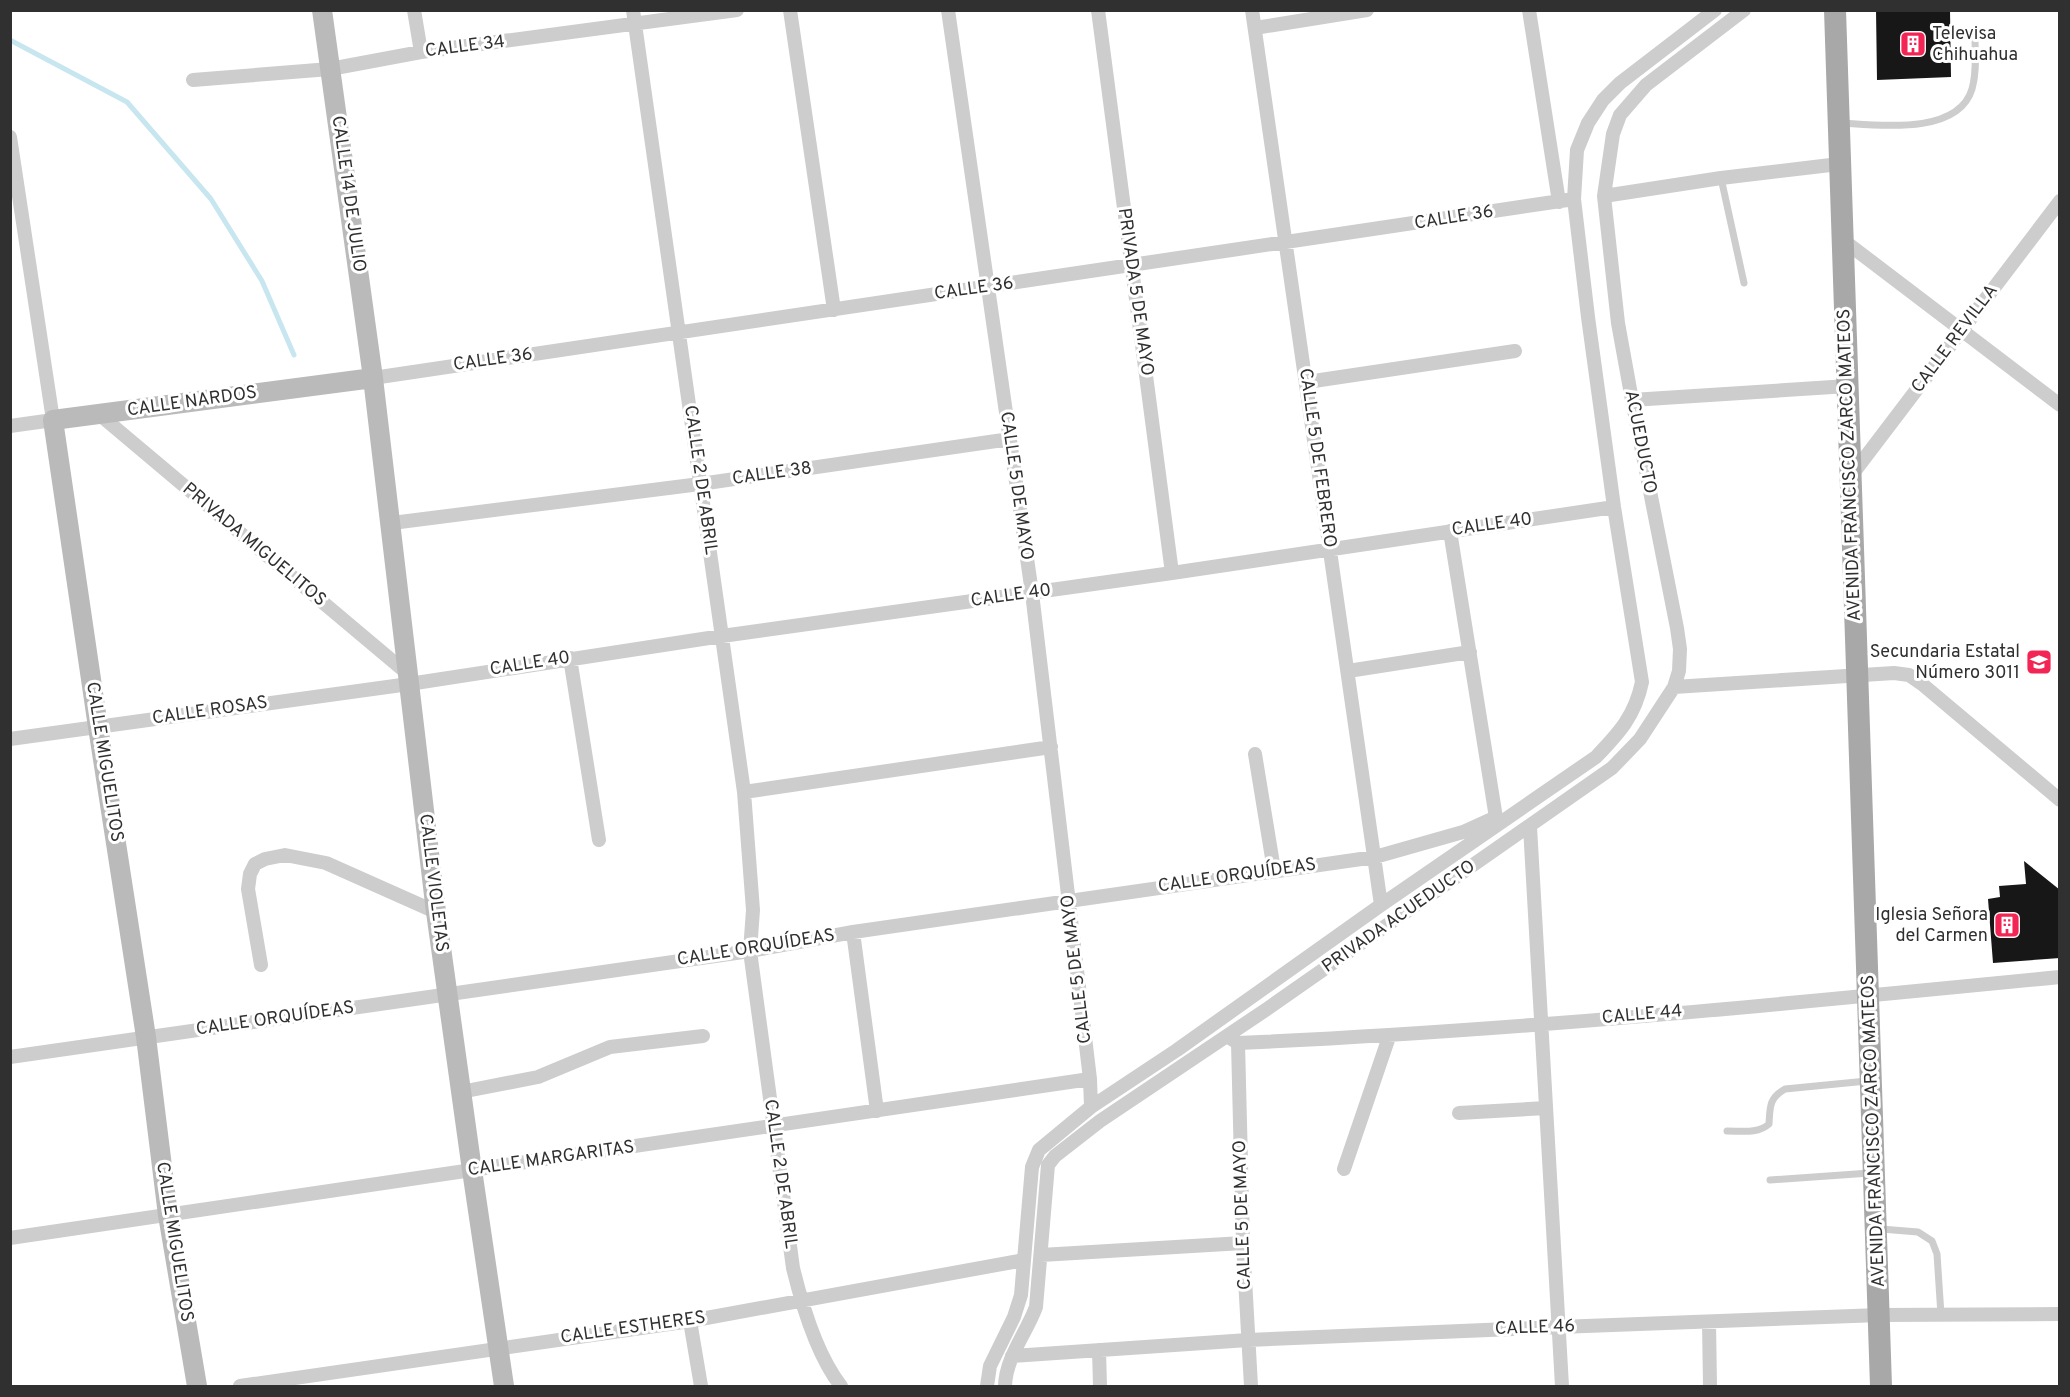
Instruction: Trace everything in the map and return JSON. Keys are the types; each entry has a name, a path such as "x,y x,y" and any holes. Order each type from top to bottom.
{"main road":[{"name":"AVENIDA FRANCISCO ZARCO MATEOS","path":"1835,10 1881,1386"}],"street":[{"name":"CALLE 14 DE JULIO","path":"322,10 373,378"},
{"path":"414,10 421,52"},
{"name":"CALLE 2 DE ABRIL","path":"633,10 744,792 753,910 750,951 793,1268 801,1300 825,1361 841,1386"},
{"name":"CALLE 34","path":"194,80 330,69 421,52 737,10"},
{"path":"790,10 834,310"},
{"name":"CALLE 5 DE MAYO","path":"948,10 1032,594 1090,1079 1091,1107"},
{"name":"PRIVADA 5 DE MAYO","path":"1098,10 1172,573"},
{"name":"CALLE 5 DE FEBRERO","path":"1252,10 1381,905"},
{"path":"1255,27 1367,10"},
{"path":"1529,10 1559,202"},
{"path":"1574,199 1577,150 1588,123 1603,100 1620,83 1715,10"},
{"path":"1744,10 1646,85 1620,115 1613,134 1604,196 1721,178 1839,164"},
{"name":"CALLE MIGUELITOS","path":"10,137 146,1037 168,1215 197,1386"},
{"name":"ACUEDUCTO","path":"1604,196 1618,323 1680,649 1679,671 1674,687"},
{"name":"CALLE 36","path":"373,378 1574,199"},
{"name":"ACUEDUCTO","path":"1574,199 1614,507 1642,682"},
{"name":"CALLE REVILLA","path":"1851,477 2060,201"},
{"path":"1843,240 2060,405"},
{"path":"1307,382 1515,351"},
{"name":"CALLE NARDOS","path":"10,426 373,378"},
{"name":"CALLE VIOLETAS","path":"373,378 392,523 436,912 504,1386"},
{"path":"1632,400 1848,386"},
{"name":"PRIVADA MIGUELITOS","path":"100,415 409,679"},
{"name":"CALLE 38","path":"392,523 700,484 1010,440"},
{"name":"CALLE 40","path":"409,679 1032,594 1614,507"},
{"path":"1450,531 1497,821"},
{"path":"1348,671 1470,652"},
{"path":"570,658 599,840"},
{"path":"1674,687 1894,673 1909,675 2060,800"},
{"name":"CALLE ROSAS","path":"10,739 409,679"},
{"name":"PRIVADA ACUEDUCTO","path":"987,1386 990,1366 1014,1317 1021,1295 1032,1167 1039,1150 1091,1107 1177,1050 1497,821 1596,757 1630,717 1642,682"},
{"name":"PRIVADA ACUEDUCTO","path":"1005,1386 1007,1367 1030,1324 1036,1307 1048,1165 1055,1156 1100,1121 1232,1040 1447,882 1530,827 1612,768 1640,739 1674,687"},
{"path":"744,792 1051,747"},
{"path":"1255,754 1274,870"},
{"name":"CALLE ORQUÍDEAS","path":"10,1057 750,951 852,932 1375,857 1497,821"},
{"path":"1530,827 1562,1386"},
{"path":"261,965 249,889 250,874 255,864 266,859 285,855 326,863 436,912"},
{"path":"1435,867 1447,882"},
{"path":"852,932 877,1111"},
{"name":"CALLE 44","path":"1232,1040 1389,1037 1869,996 2060,977"},
{"path":"461,1092 538,1077 610,1047 703,1036"},
{"path":"1344,1168 1389,1037"},
{"name":"CALLE 5 DE MAYO","path":"1232,1040 1251,1386"},
{"name":"CALLE MARGARITAS","path":"10,1238 1090,1079"},
{"path":"1459,1113 1546,1108"},
{"path":"1041,1256 1243,1243"},
{"name":"CALLE ESTHERES","path":"240,1386 690,1321 1024,1260"},
{"name":"CALLE 46","path":"1012,1356 1248,1340 1559,1327 1880,1315 2060,1314"},
{"path":"690,1321 701,1386"},
{"path":"1709,1322 1710,1386"},
{"path":"1099,1350 1100,1386"}],"lane":[{"path":"1838,123 1911,125 1946,116 1966,102 1972,90 1975,37"},
{"path":"1721,178 1744,283"},
{"path":"1727,1131 1764,1129 1769,1124 1770,1104 1776,1094 1785,1089 1872,1080"},
{"path":"1770,1180 1875,1172"},
{"path":"1877,1229 1918,1232 1932,1241 1936,1254 1941,1315"}],"building":[{"name":"Televisa Chihuahua","path":"1876,10 1950,10 1951,77 1877,80"},
{"path":"2024,861 2060,890 2060,958 1993,963 1988,899 2000,897 1999,886 2026,884"}],"waterway":[{"path":"10,40 127,102 211,199 262,281 294,355"}],"place":[{"name":"Televisa Chihuahua","path":"1913,44"},
{"name":"Secundaria Estatal Número 3011","path":"2039,662"},
{"name":"Iglesia Señora del Carmen","path":"2007,925"}]}
